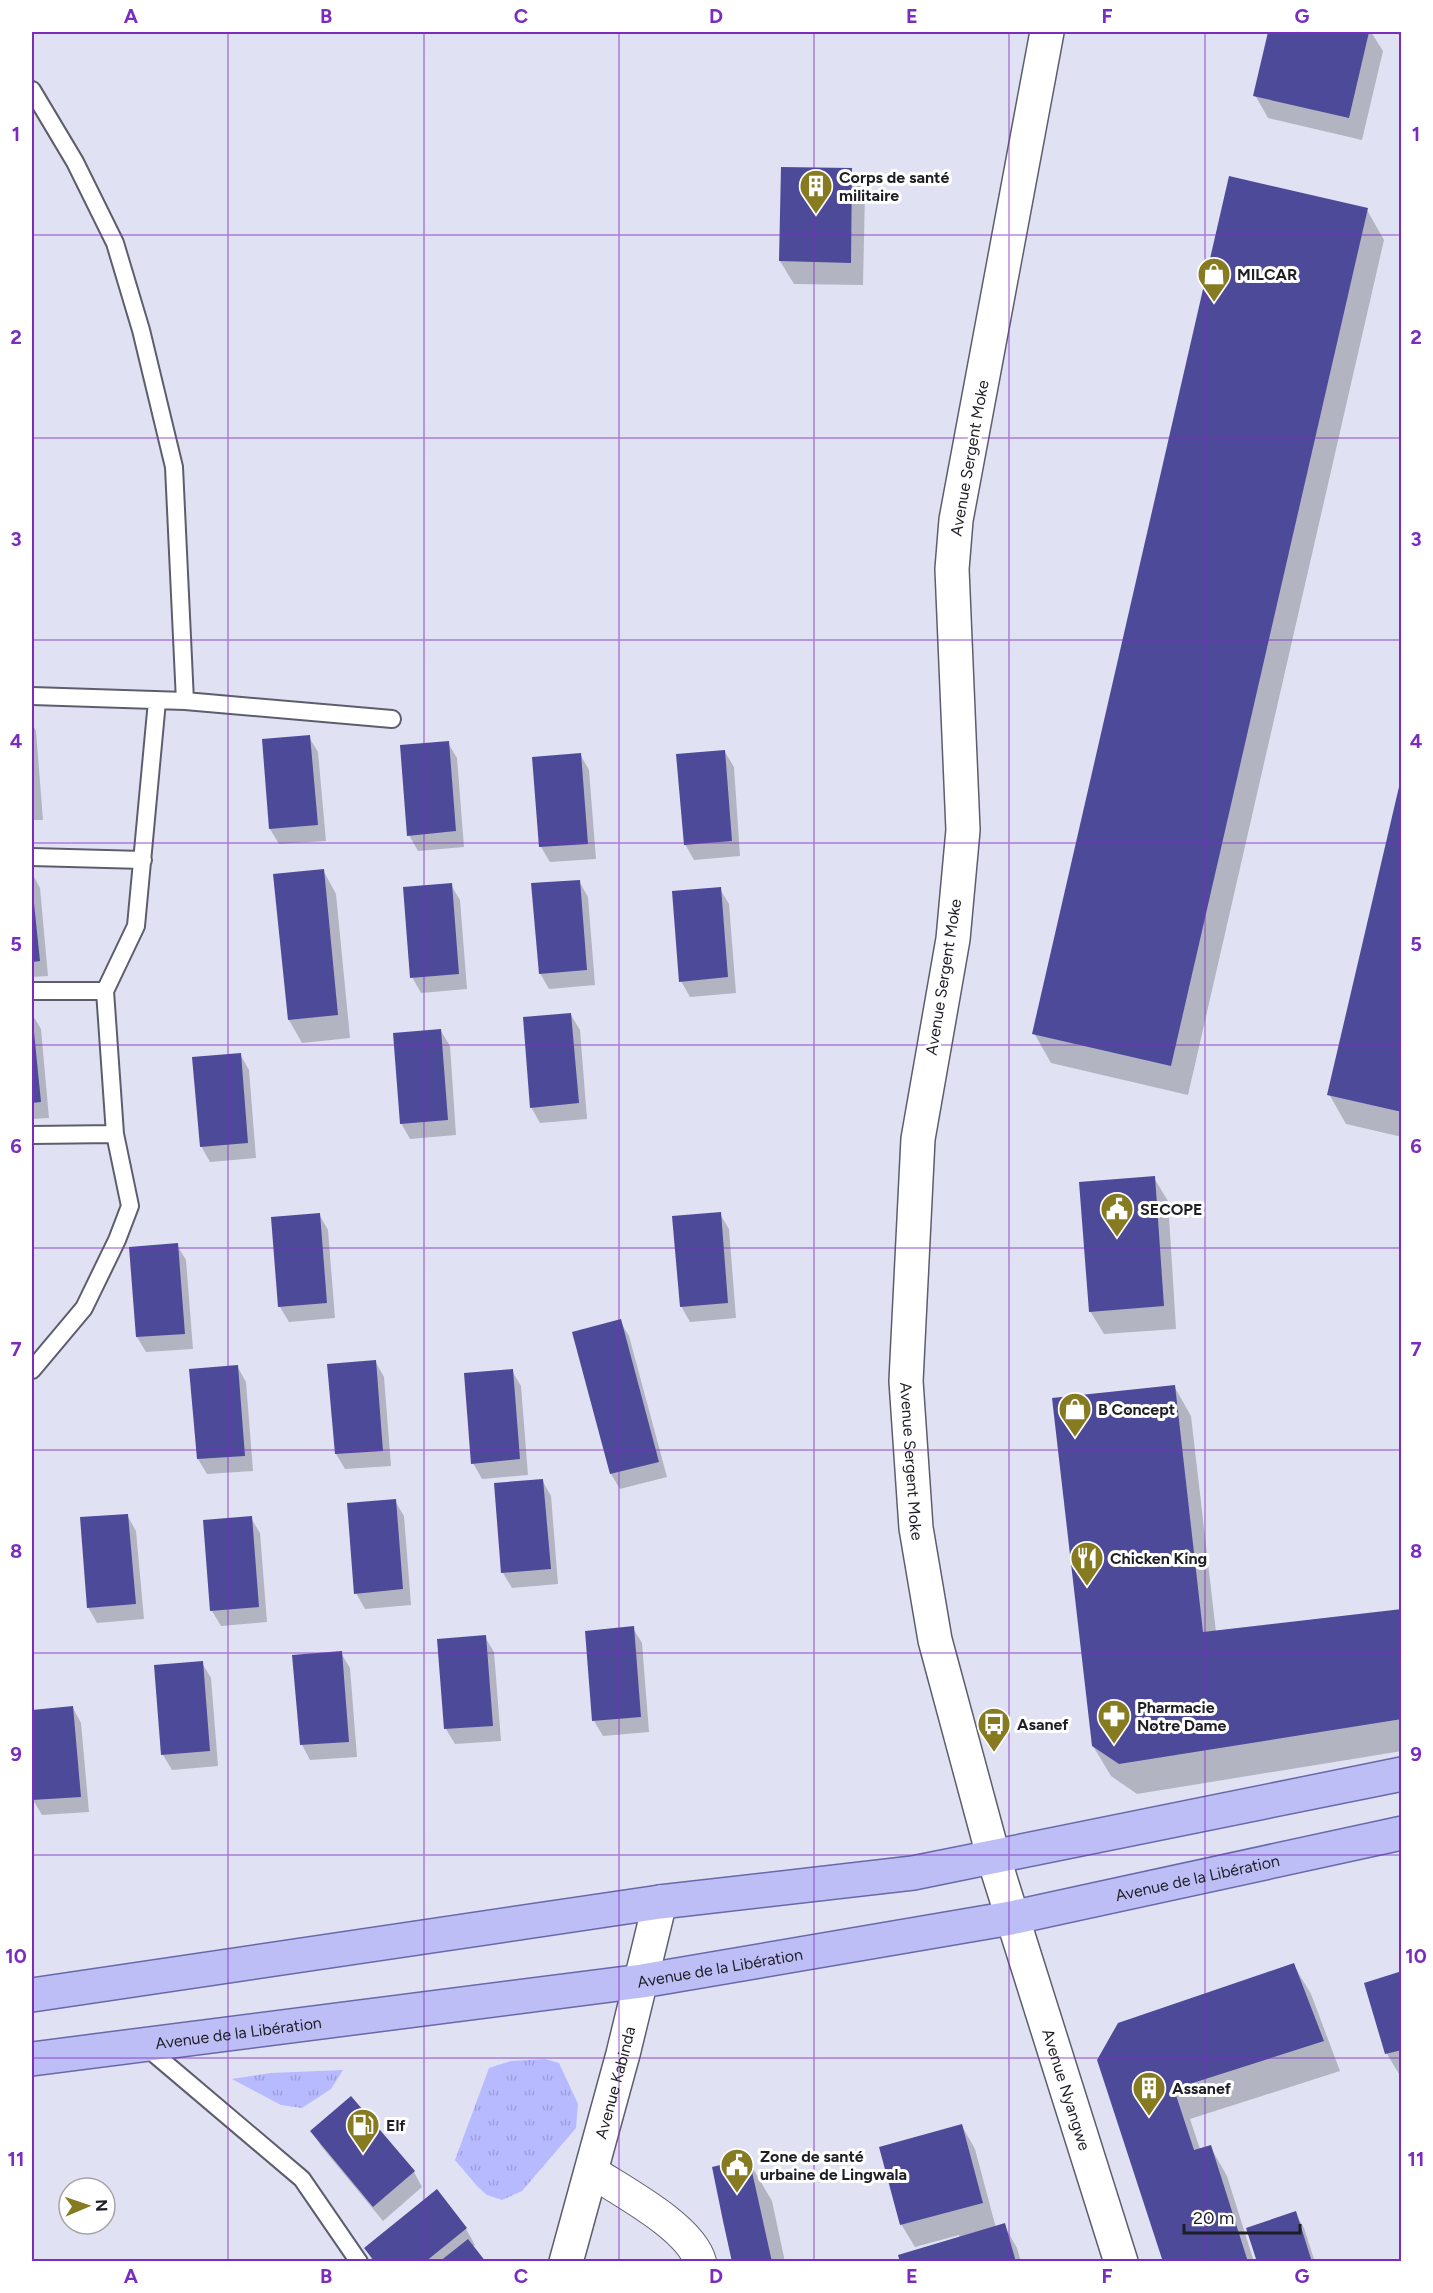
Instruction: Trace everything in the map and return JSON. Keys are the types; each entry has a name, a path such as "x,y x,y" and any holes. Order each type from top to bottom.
{"main road":[{"name":"Avenue Sergent Moke","path":"1011,1918 935,1640 916,1528 906,1381 918,1139 953,939 963,830 952,569 956,520 1047,32"},
{"path":"32,1995 660,1902 913,1873 994,1859 1401,1774"},
{"name":"Avenue de la Libération","path":"32,2059 642,1981 1011,1918 1401,1833"},
{"name":"Avenue Kabinda","path":"566,2262 642,1981 660,1902"},
{"name":"Avenue Nyangwe","path":"1011,1918 1121,2262"}],"street":[{"path":"591,2171 679,2230 691,2243 700,2262"}],"lane":[{"path":"32,90 75,162 115,243 141,330 174,467 185,701"},
{"path":"32,696 185,701 392,719"},
{"path":"32,1370 84,1308 117,1240 129,1206 116,1134 105,992 136,926 157,701"},
{"path":"32,857 143,860"},
{"path":"32,991 105,992"},
{"path":"32,1135 116,1134"},
{"path":"144,2045 302,2179 359,2262"}],"green space":[{"path":"545,2059 559,2063 578,2104 576,2128 522,2191 502,2200 487,2195 455,2160 489,2068 511,2061"},
{"path":"343,2070 331,2089 302,2108 281,2105 232,2079 271,2073"}],"building":[{"path":"1268,32 1369,32 1349,118 1253,96"},
{"name":"Corps de santé militaire","path":"781,167 852,168 851,263 779,261"},
{"path":"1229,176 1368,208 1171,1066 1032,1034"},
{"path":"310,735 318,825 269,829 262,739"},
{"path":"449,741 456,831 407,836 400,745"},
{"path":"725,750 732,841 684,845 676,754"},
{"path":"581,753 588,844 539,847 532,757"},
{"path":"1402,774 1402,1112 1327,1095"},
{"path":"324,869 338,1015 288,1020 273,874"},
{"path":"580,880 587,970 539,974 531,883"},
{"path":"452,883 459,974 410,978 403,887"},
{"path":"32,884 40,961 32,962"},
{"path":"721,887 728,977 679,982 672,891"},
{"path":"32,1012 41,1102 32,1103"},
{"path":"571,1013 579,1103 530,1108 523,1017"},
{"path":"441,1029 448,1120 400,1124 393,1033"},
{"path":"241,1053 248,1143 200,1147 192,1057"},
{"path":"1155,1176 1164,1306 1089,1312 1079,1182"},
{"path":"721,1212 728,1303 680,1307 672,1216"},
{"path":"320,1213 327,1303 278,1307 271,1217"},
{"path":"178,1243 185,1334 136,1337 129,1247"},
{"path":"621,1319 659,1462 610,1474 572,1332"},
{"path":"376,1360 383,1451 335,1454 327,1364"},
{"path":"238,1365 245,1456 197,1459 189,1369"},
{"path":"513,1369 520,1459 471,1464 464,1373"},
{"path":"1175,1385 1203,1632 1402,1609 1402,1719 1119,1764 1092,1746 1052,1398"},
{"path":"543,1479 551,1569 501,1573 494,1483"},
{"path":"396,1499 403,1589 354,1594 347,1503"},
{"path":"128,1514 136,1604 87,1608 80,1517"},
{"path":"252,1516 259,1607 210,1611 203,1520"},
{"path":"634,1626 641,1717 592,1721 585,1631"},
{"path":"486,1635 493,1726 444,1729 437,1639"},
{"path":"342,1651 349,1742 300,1745 292,1655"},
{"path":"203,1661 210,1751 161,1755 154,1665"},
{"path":"73,1706 81,1797 32,1800 32,1710"},
{"name":"Assanef","path":"1294,1963 1324,2041 1174,2089 1194,2150 1211,2145 1248,2262 1163,2262 1097,2060 1118,2023"},
{"path":"1402,1971 1402,2050 1385,2054 1364,1983"},
{"path":"351,2096 415,2171 373,2207 310,2131"},
{"path":"962,2124 983,2203 900,2225 879,2147"},
{"name":"Zone de santé urbaine de Lingwala","path":"749,2158 772,2262 732,2262 712,2167"},
{"path":"437,2189 467,2228 425,2262 375,2262 364,2248"},
{"path":"1296,2211 1312,2262 1257,2262 1246,2228"},
{"path":"1005,2223 1016,2262 900,2262 898,2255"},
{"path":"468,2239 486,2262 439,2262"}],"place":[{"name":"Corps de santé militaire","path":"816,215"},
{"name":"MILCAR","path":"1214,303"},
{"name":"SECOPE","path":"1117,1238"},
{"name":"B Concept","path":"1075,1438"},
{"name":"Chicken King","path":"1087,1587"},
{"name":"Pharmacie Notre Dame","path":"1114,1745"},
{"name":"Asanef","path":"994,1753"},
{"name":"Assanef","path":"1149,2117"},
{"name":"Elf","path":"363,2154"},
{"name":"Zone de santé urbaine de Lingwala","path":"737,2194"}]}
